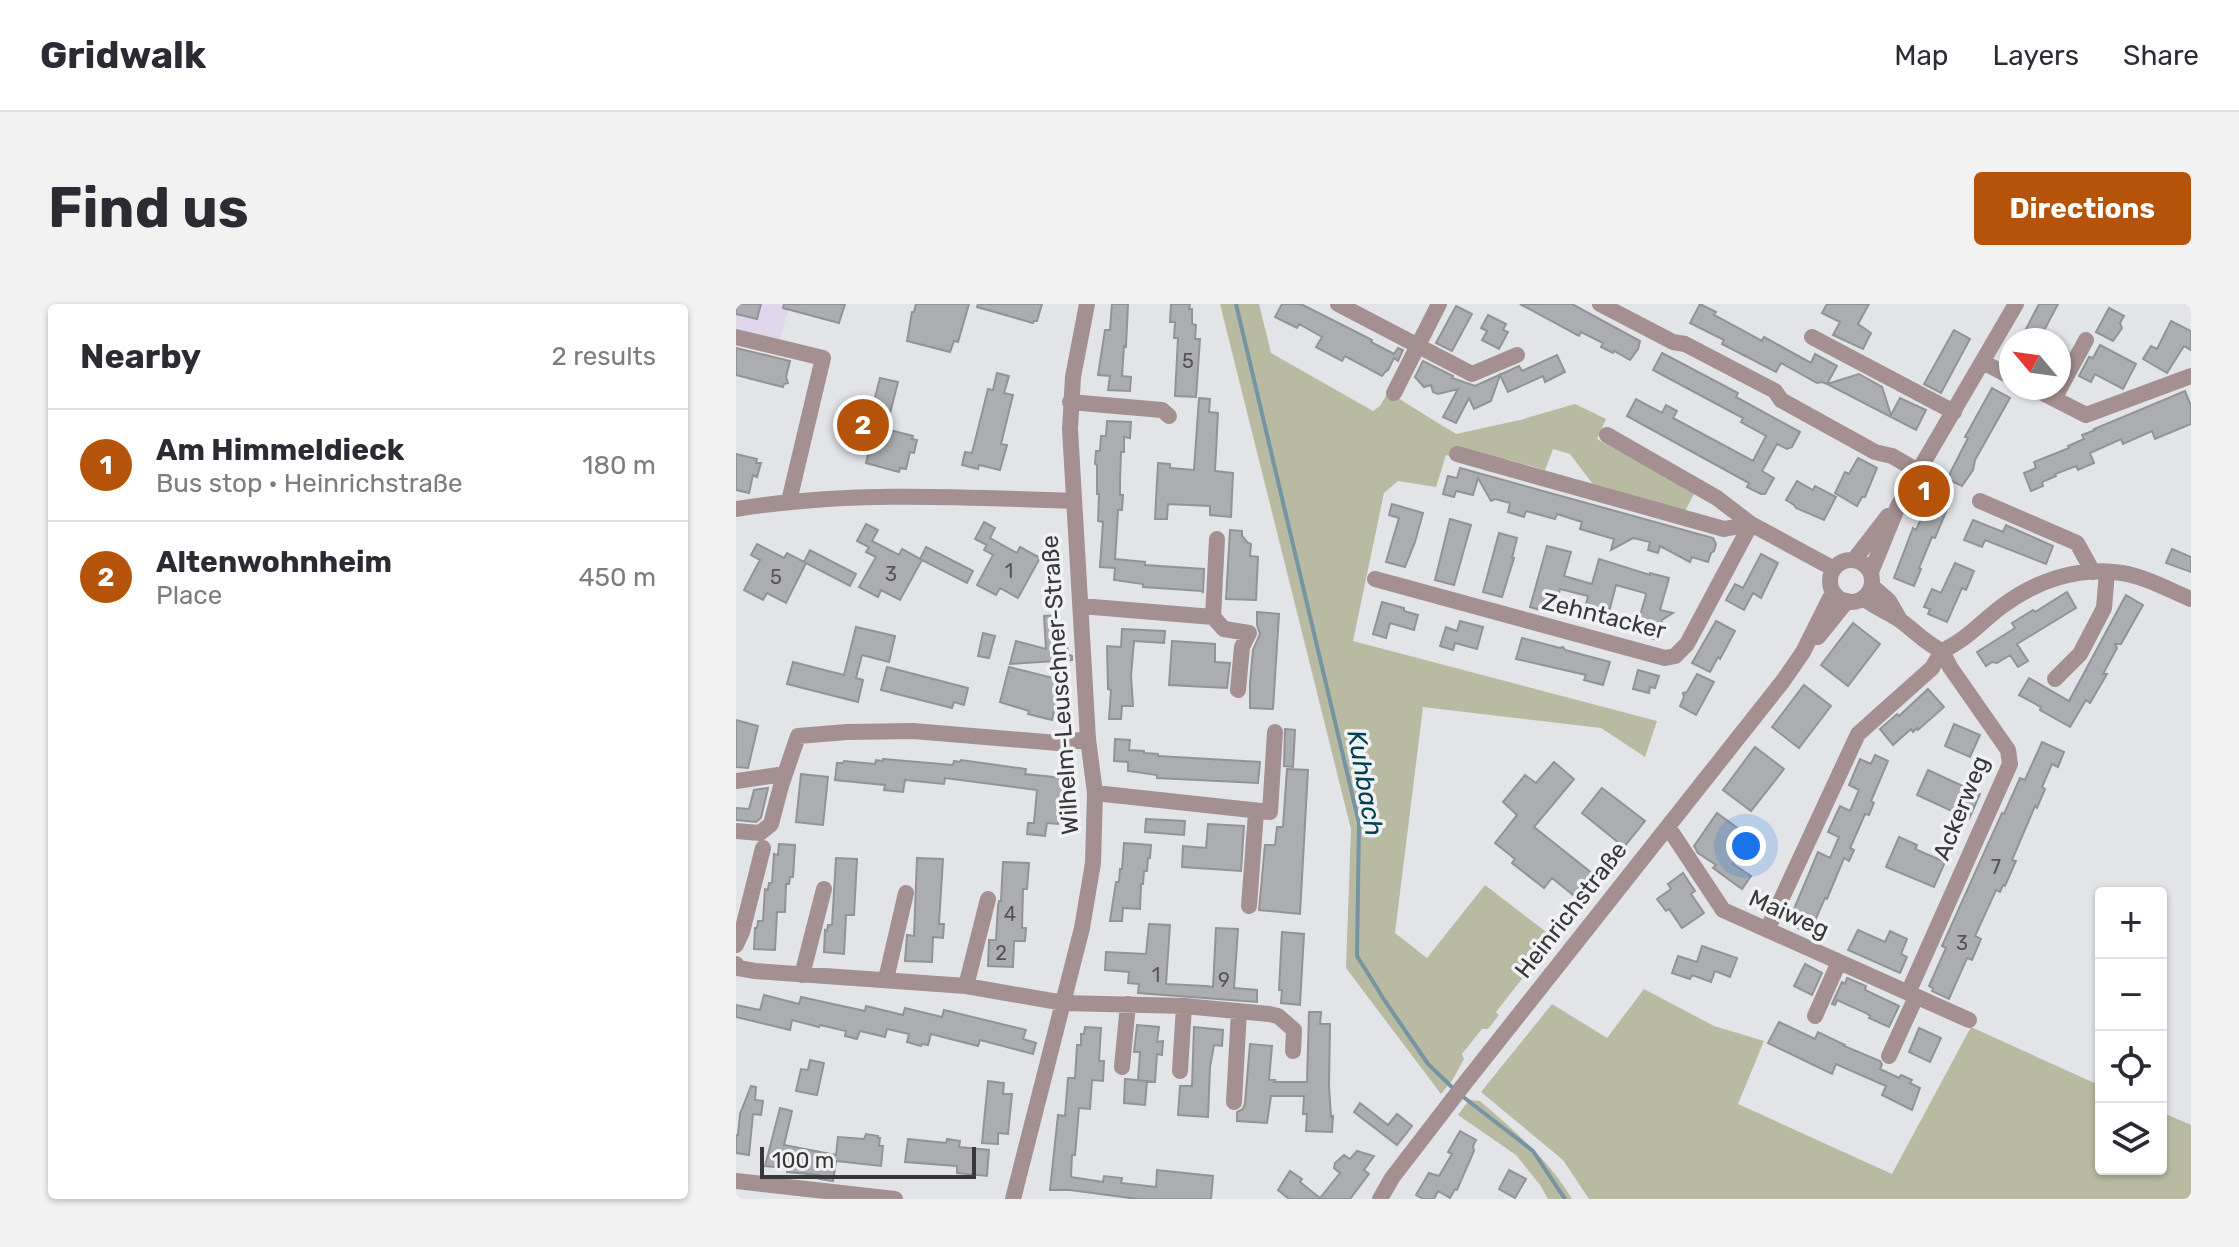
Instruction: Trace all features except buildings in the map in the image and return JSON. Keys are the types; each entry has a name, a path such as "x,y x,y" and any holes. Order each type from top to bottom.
{"street":[{"name":"Wilhelm-Leuschner-Straße","path":"1013,1199 1082,928 1093,863 1095,793 1088,739 1070,402 1087,304"},
{"path":"1338,304 1472,374 1517,355"},
{"path":"1394,393 1439,304"},
{"path":"1600,304 1775,391 1781,400 1875,452 1892,456 1918,471"},
{"name":"Heinrichstraße","path":"1380,1199 1392,1178 1803,652 1857,590 1898,506 2016,304"},
{"path":"736,337 823,358 789,501"},
{"path":"1812,337 1954,412"},
{"path":"2071,368 2086,340"},
{"path":"1983,362 1999,371"},
{"path":"2056,400 2086,415 2191,376"},
{"path":"1070,402 1162,410 1169,416"},
{"path":"1607,435 1717,498 1751,524 1834,569"},
{"path":"1457,454 1724,529 1751,524"},
{"path":"736,509 789,501 916,496 1073,501"},
{"path":"1703,523 1717,498"},
{"path":"1980,501 2077,543 2100,572 2104,608 2080,654 2055,679"},
{"name":"Heinrichstraße","path":"1854,560 1898,506"},
{"name":"Zehntacker","path":"1375,579 1665,658 1675,656 1687,644 1751,524"},
{"path":"1213,617 1217,539"},
{"path":"1857,590 1867,566 1854,560 1839,564 1831,576 1857,590 1880,611 1900,620 1927,644 1942,651"},
{"path":"1767,930 1858,734 1932,668 1942,651 1960,643 2001,607 2034,586 2070,574 2123,573 2191,599"},
{"path":"1081,606 1213,617 1224,629 1249,633 1242,647 1238,690"},
{"name":"Ackerweg","path":"1912,995 2010,764 2008,750 1942,651"},
{"path":"736,831 760,833 771,824 798,736 913,731 1058,743 1088,739"},
{"path":"1095,793 1270,812 1275,732"},
{"path":"736,781 783,780"},
{"path":"1249,906 1256,812"},
{"name":"Maiweg","path":"1668,827 1723,910 1969,1020"},
{"path":"736,945 763,848"},
{"path":"802,975 824,889"},
{"path":"886,979 906,893"},
{"path":"966,986 988,899"},
{"name":"Maiweg","path":"1815,1016 1839,962"},
{"path":"736,964 738,968 747,970 966,986 1064,1003 1184,1006 1278,1016 1294,1030 1293,1051"},
{"path":"1889,1056 1912,995"},
{"path":"1122,1067 1128,1004"},
{"path":"1180,1071 1184,1006"},
{"path":"1234,1102 1239,1011"},
{"path":"736,1181 756,1192 895,1199"}],"shaded area":[{"path":"736,304 790,304 780,339 736,328"}],"green space":[{"path":"1220,304 1259,304 1271,353 1373,411 1388,392 1456,434 1575,404 1606,419 1597,439 1695,492 1685,511 1595,487 1570,454 1553,449 1545,470 1506,459 1502,472 1446,455 1436,487 1398,481 1384,493 1353,641 1657,721 1645,757 1601,728 1423,707 1395,933 1427,958 1485,885 1554,938 1496,1012 1499,1015 1488,1029 1482,1029 1462,1054 1464,1059 1441,1094 1346,968 1351,829"},
{"path":"1644,989 1714,1026 1764,1041 1738,1104 1892,1174 1971,1027 2095,1083 2095,1175 2167,1175 2167,1115 2191,1125 2191,1199 1589,1199 1563,1160 1481,1092 1552,1004 1607,1038"},
{"path":"1469,1100 1480,1101 1542,1158 1572,1199 1548,1199 1516,1155 1458,1115"}],"waterway":[{"name":"Kuhbach","path":"1236,304 1359,823 1357,956 1428,1064 1455,1090"},
{"name":"Kuhbach","path":"1462,1096 1533,1151 1565,1199"}],"place":[{"name":"Altenwohnheim","path":"863,425"},
{"name":"Am Himmeldieck","path":"1924,491"}]}
